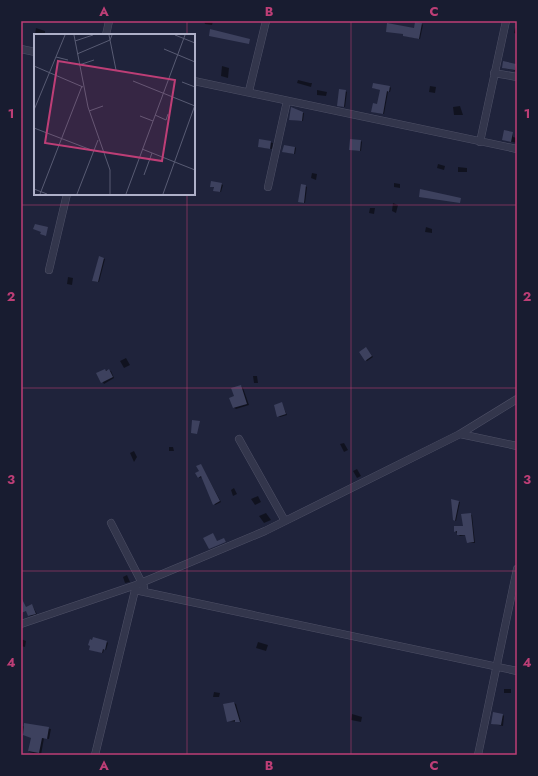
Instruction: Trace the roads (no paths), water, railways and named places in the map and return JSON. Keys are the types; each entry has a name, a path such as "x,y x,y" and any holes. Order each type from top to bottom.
{"street":[{"path":"106,34 109,21"},
{"path":"249,91 266,21"},
{"path":"480,142 506,21"},
{"path":"21,49 34,52"},
{"path":"494,73 517,77"},
{"path":"195,81 249,91 287,101 517,149"},
{"path":"268,187 287,101"},
{"path":"49,270 67,195"},
{"path":"21,624 138,586 285,521 460,434 517,399"},
{"path":"460,434 517,446"},
{"path":"239,439 285,521"},
{"path":"111,523 138,586 146,592 517,671"},
{"path":"478,755 517,569"},
{"path":"95,755 138,586"}]}
